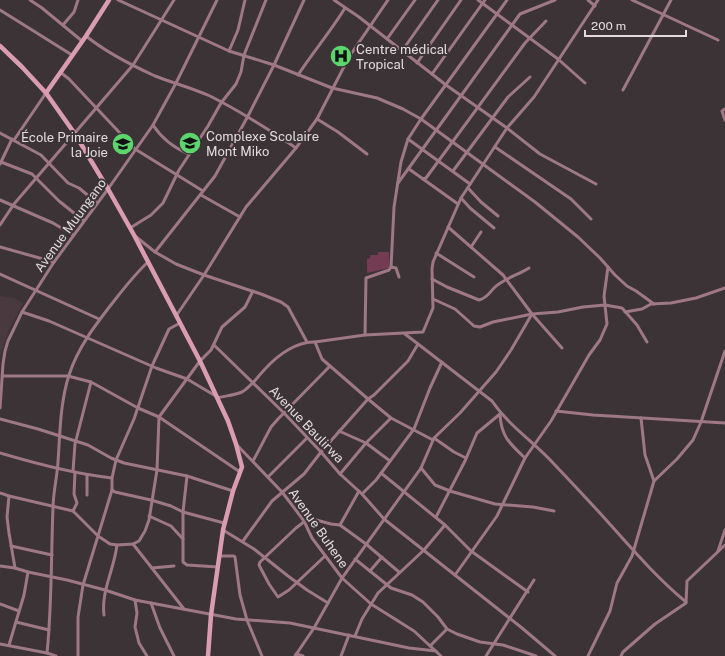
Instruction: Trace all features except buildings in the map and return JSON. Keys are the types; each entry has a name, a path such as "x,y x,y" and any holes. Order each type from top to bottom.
{"main road":[{"path":"46,93 109,0"},
{"path":"0,46 46,93 75,134 108,189 134,235 200,362 228,421 236,444 241,462 241,473 233,491 224,523 211,615 208,656"}],"street":[{"path":"30,0 82,41"},
{"path":"63,25 74,12 78,0"},
{"path":"118,0 229,51 274,65 332,88 377,98 403,109 421,119 535,202 578,237 627,286 654,304"},
{"path":"0,225 13,206 133,65 174,0"},
{"name":"Avenue Muungano","path":"0,408 3,376 2,364 8,341 22,312 54,262 153,125 176,83 216,0"},
{"path":"229,51 238,30 244,0"},
{"path":"130,228 151,215 163,204 177,174 189,154 208,126 221,103 239,79 244,55 266,0"},
{"path":"155,252 215,176 274,65 304,0"},
{"path":"334,0 540,154 596,184"},
{"path":"176,316 204,275 240,217 270,177 296,148 317,119 349,57 388,0"},
{"path":"387,40 415,0"},
{"path":"402,51 438,0"},
{"path":"417,63 461,0"},
{"path":"478,0 558,59 585,84"},
{"path":"432,74 485,0"},
{"path":"365,335 366,278 389,270 391,267 394,207 402,158 408,139 508,0"},
{"path":"398,183 520,14 555,0"},
{"path":"588,0 595,6"},
{"path":"22,312 49,321 152,366 187,379 216,396 241,392 253,383 274,361 295,346 307,342 365,335 423,332 433,308 432,266 436,253 461,198 507,128 534,97 598,0"},
{"path":"632,0 718,40"},
{"path":"623,90 671,0"},
{"path":"298,75 309,58 333,28 345,8"},
{"path":"0,10 72,55"},
{"path":"423,179 426,178 525,43 546,21"},
{"path":"86,36 97,45 133,65 204,94 248,116 296,148"},
{"path":"60,72 69,79 135,149 203,191"},
{"path":"453,171 508,97 530,77"},
{"path":"46,93 13,139 1,163 27,171 37,178 59,201 84,220"},
{"path":"725,108 722,111 725,120"},
{"path":"317,119 338,132 367,154"},
{"path":"153,125 157,132 174,148 189,154"},
{"path":"0,133 37,153 68,183 79,188 97,203"},
{"path":"408,139 453,171 469,186 481,202 498,216"},
{"path":"495,147 571,200 591,219"},
{"path":"409,169 458,204"},
{"path":"201,195 240,217"},
{"path":"461,198 470,208 494,228"},
{"path":"0,200 53,223 73,235"},
{"path":"448,227 498,270 532,314 562,348"},
{"path":"471,247 481,232"},
{"path":"134,235 155,252 176,264 265,295 285,305 307,342"},
{"path":"461,246 465,242"},
{"path":"0,247 54,262"},
{"path":"436,253 474,277"},
{"path":"47,653 53,506 58,468 61,415 68,376 87,337 99,319 133,276 148,262"},
{"path":"391,267 396,268 399,277"},
{"path":"455,575 497,516 525,458 551,421 601,339 607,324 604,296 608,267"},
{"path":"432,279 479,300 484,298 494,288 529,268"},
{"path":"0,274 99,319"},
{"path":"625,312 642,309 654,304 696,298 725,288"},
{"path":"0,493 73,511 98,536 110,544 133,544 139,541 145,531 152,500 157,470 160,417 200,362 209,353 222,327 245,307 253,291"},
{"path":"433,299 455,309 474,326 478,327 492,322 532,314 605,305 621,307 637,325 647,342"},
{"path":"303,656 296,655 314,628 342,578 421,468 433,439 460,413 500,367 532,314"},
{"path":"78,656 78,617 83,585 112,490 112,478 116,460 138,408 152,366 169,329 180,323"},
{"path":"405,334 492,401 500,414 534,445 597,510 633,551 671,590 686,602"},
{"path":"315,342 322,359 391,418 433,439 466,458"},
{"path":"243,541 272,501 304,474 321,452 368,399 374,395 408,361 418,344"},
{"name":"Avenue Baulirwa","path":"214,345 284,413 340,474 361,492 384,519 555,656"},
{"path":"588,656 610,611 617,583 632,556 654,481 677,459 693,440 701,422 725,351"},
{"path":"340,525 361,492 381,473 414,429 442,362"},
{"path":"253,461 271,427 330,366"},
{"path":"3,376 68,376 91,382 138,408 160,417 241,473"},
{"path":"73,511 76,503 74,494 75,446 91,382"},
{"path":"556,411 725,424"},
{"path":"500,414 501,426 505,437 508,442 525,458"},
{"path":"436,517 477,433 500,414"},
{"path":"340,474 366,443 391,418"},
{"path":"641,418 645,455 654,481"},
{"path":"0,419 88,445 116,460 133,466 187,476 233,491"},
{"path":"339,431 366,443 390,461"},
{"path":"268,477 307,438"},
{"name":"Avenue Buhene","path":"236,444 282,492 304,521 312,538 324,556 342,578 371,604 414,631 441,656"},
{"path":"0,453 86,475 112,478"},
{"path":"421,468 435,485 450,491 503,505 533,506 554,511"},
{"path":"381,473 436,517 471,551 528,592"},
{"path":"86,475 87,495"},
{"path":"187,476 182,512 183,562 185,564 218,567"},
{"path":"112,490 115,492 152,500 171,506 182,512 224,523"},
{"path":"9,496 7,517 15,568"},
{"path":"149,516 171,526 183,539"},
{"path":"324,556 297,583 278,597 268,584 260,566 260,562 309,518 340,525 366,544 399,572"},
{"path":"355,636 362,619 378,593 424,550 445,525"},
{"path":"223,530 243,541 266,557 297,583 328,603"},
{"path":"718,552 725,530"},
{"path":"133,544 185,609"},
{"path":"104,615 102,604 116,557 117,545"},
{"path":"686,602 687,581 725,545"},
{"path":"11,546 52,555"},
{"path":"220,556 235,557 240,595 247,620 262,656"},
{"path":"370,571 382,557"},
{"path":"355,559 391,588 412,595 423,602 438,617 447,629 467,639 520,650 536,656"},
{"path":"0,566 15,568 51,578 67,580 135,600 211,615 247,620 290,623 402,647 436,652"},
{"path":"152,568 174,566"},
{"path":"9,645 24,595 28,572"},
{"path":"486,656 528,592 534,580"},
{"path":"135,600 137,613 135,627 140,643 147,656"},
{"path":"621,656 655,624 686,602"},
{"path":"151,603 160,628 174,656"},
{"path":"0,604 19,611"},
{"path":"16,622 49,630"},
{"path":"430,646 447,629"},
{"path":"341,656 349,635"},
{"path":"0,644 56,656"}],"shaded area":[{"path":"378,252 389,252 389,268 367,273 367,259 370,258 370,255 378,255"},
{"path":"0,296 14,298 23,303 8,332 0,356"}],"place":[{"name":"Centre médical Tropical","path":"341,56"},
{"name":"Complexe Scolaire Mont Miko","path":"190,143"},
{"name":"École Primaire la Joie","path":"123,144"}]}
